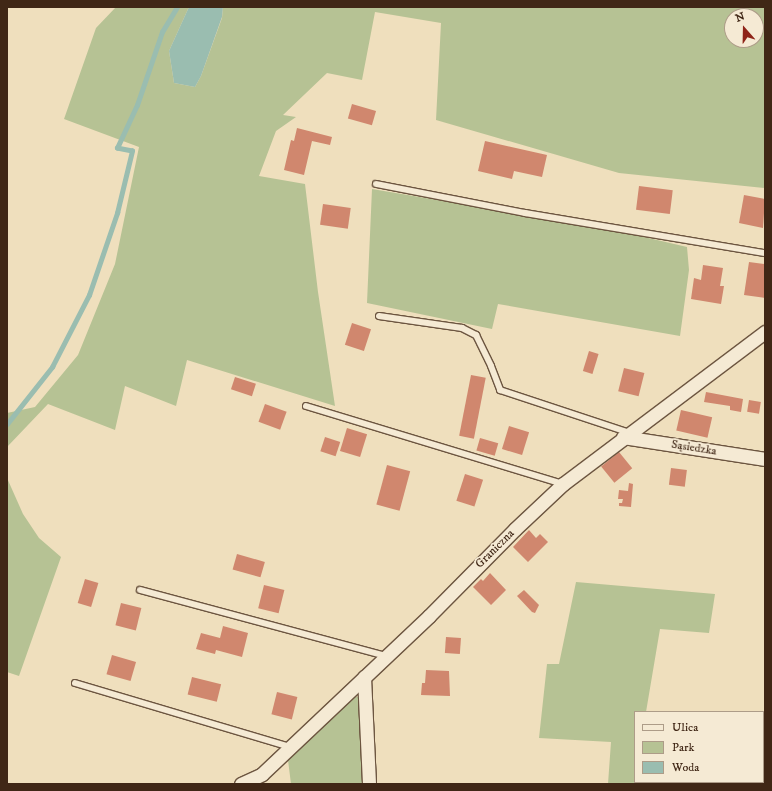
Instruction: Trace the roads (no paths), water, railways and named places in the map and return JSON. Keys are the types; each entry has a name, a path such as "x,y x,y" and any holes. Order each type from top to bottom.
{"street":[{"name":"Graniczna","path":"241,784 262,774 563,484 626,435 765,332"},
{"name":"Sąsiedzka","path":"626,435 765,458"},
{"path":"364,677 369,784"}],"lane":[{"path":"376,184 525,213 765,253"},
{"path":"379,316 462,328 476,335 491,366 500,390 626,435"},
{"path":"306,406 563,484"},
{"path":"140,590 386,656"},
{"path":"75,683 290,747"}],"water":[{"path":"190,7 223,7 222,17 201,76 195,87 174,83 169,51"}],"waterway":[{"path":"7,424 52,367 89,295 117,213 132,151 117,148 137,105 162,32 177,7"}]}
